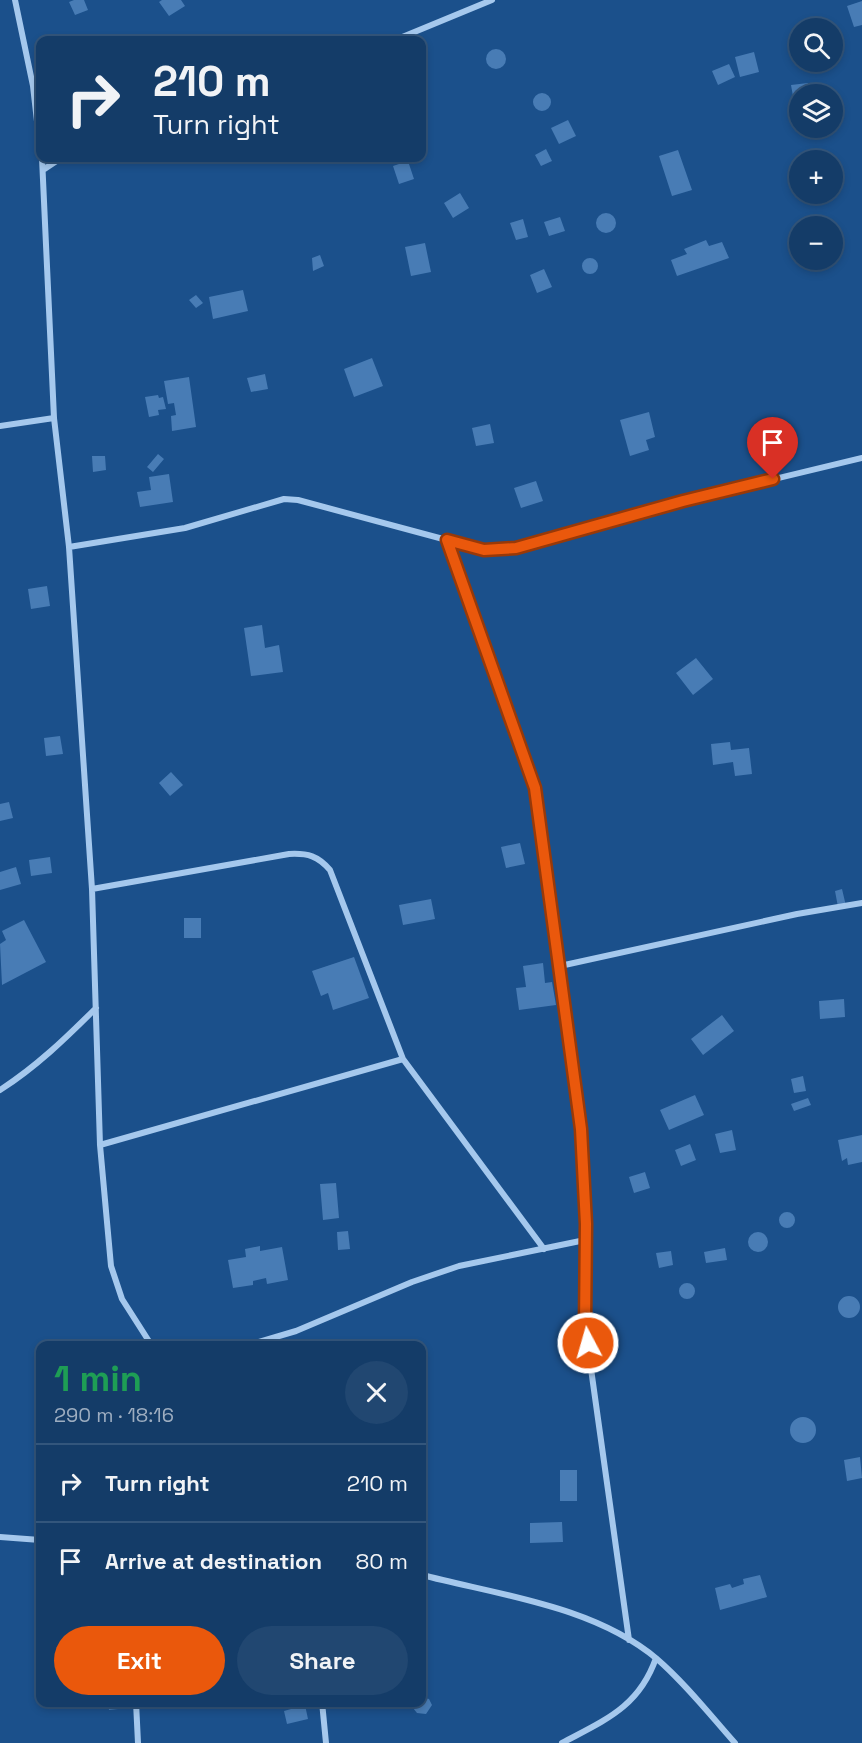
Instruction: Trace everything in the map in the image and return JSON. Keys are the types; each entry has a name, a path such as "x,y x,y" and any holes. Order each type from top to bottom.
{"street":[{"path":"15,0 33,86 36,113"},
{"path":"405,36 492,0"},
{"path":"42,162 54,418 69,547 92,889 100,1145 111,1266 122,1299 149,1341"},
{"path":"43,170 55,162"},
{"path":"0,426 54,418"},
{"path":"69,547 185,528 284,499 298,500 484,550 516,548 683,501 862,458"},
{"path":"447,540 535,788 581,1129 585,1326 629,1640"},
{"path":"92,889 290,854 313,855 330,870 403,1059 544,1249"},
{"path":"560,966 798,914 862,903"},
{"path":"0,1090 51,1052 96,1008"},
{"path":"100,1145 403,1059"},
{"path":"261,1341 296,1330 412,1282 459,1266 585,1240"},
{"path":"0,1537 36,1540"},
{"path":"426,1576 565,1611 600,1623 656,1658 735,1743"},
{"path":"562,1743 617,1713 635,1698 650,1676 656,1658"},
{"path":"136,1707 138,1743"},
{"path":"322,1707 326,1743"}],"building":[{"path":"84,0 88,10 75,15 69,2"},
{"path":"181,0 185,6 169,16 159,2"},
{"path":"862,1 862,25 854,27 847,6"},
{"path":"496,49 503,52 506,59 503,66 496,69 489,66 486,59 489,52"},
{"path":"754,52 759,72 740,77 735,57"},
{"path":"729,64 735,77 718,85 712,71"},
{"path":"538,93 546,93 551,98 549,109 538,111 533,106 533,98"},
{"path":"568,120 576,136 559,144 551,128"},
{"path":"546,149 552,161 541,166 535,155"},
{"path":"678,150 692,190 672,196 659,156"},
{"path":"408,162 414,179 399,184 393,166"},
{"path":"460,193 469,208 453,218 444,203"},
{"path":"606,213 613,216 616,223 613,230 606,233 599,230 596,223 599,216"},
{"path":"560,217 565,231 549,236 544,222"},
{"path":"523,219 528,237 516,240 510,223"},
{"path":"706,240 709,246 722,242 729,258 677,276 671,260 687,254 684,249"},
{"path":"425,243 431,272 411,276 405,247"},
{"path":"320,255 324,266 313,271 312,258"},
{"path":"590,258 596,260 598,266 596,272 590,274 584,272 582,266 584,260"},
{"path":"544,269 552,287 537,293 530,275"},
{"path":"243,290 248,311 213,319 209,297"},
{"path":"196,295 203,303 196,308 189,300"},
{"path":"372,358 383,386 354,397 344,369"},
{"path":"265,374 268,389 251,392 247,378"},
{"path":"189,377 196,427 172,431 171,416 176,415 174,403 168,404 164,381"},
{"path":"158,395 159,398 163,397 166,409 158,410 159,415 149,417 145,397"},
{"path":"649,412 655,437 646,440 649,450 630,456 620,420"},
{"path":"490,424 494,443 476,446 472,428"},
{"path":"158,454 164,459 153,472 147,467"},
{"path":"92,456 105,456 106,470 93,472"},
{"path":"169,474 173,502 140,507 137,492 151,490 149,477"},
{"path":"536,481 543,501 521,508 514,488"},
{"path":"47,586 50,606 31,609 28,589"},
{"path":"262,625 265,648 279,645 283,672 251,676 244,628"},
{"path":"696,658 713,679 693,695 676,673"},
{"path":"60,736 63,754 46,756 44,738"},
{"path":"730,742 731,750 749,748 752,774 735,776 733,762 713,765 711,744"},
{"path":"171,772 183,785 170,796 159,783"},
{"path":"9,802 13,818 0,821 0,804"},
{"path":"520,843 525,864 506,868 501,847"},
{"path":"50,857 52,873 31,876 29,860"},
{"path":"16,867 21,884 0,890 0,872"},
{"path":"842,889 846,906 838,907 835,891"},
{"path":"431,899 435,919 403,925 399,905"},
{"path":"184,918 201,918 201,938 184,938"},
{"path":"24,920 46,962 2,985 0,944 6,940 2,931"},
{"path":"354,957 369,998 333,1010 328,993 321,996 312,971"},
{"path":"543,963 545,983 552,982 556,1005 519,1010 516,988 526,987 523,966"},
{"path":"844,999 845,1017 820,1019 819,1001"},
{"path":"722,1015 734,1031 703,1055 691,1039"},
{"path":"803,1076 806,1091 794,1093 791,1079"},
{"path":"695,1095 704,1115 669,1130 660,1110"},
{"path":"808,1098 811,1105 794,1111 791,1104"},
{"path":"732,1130 736,1150 720,1153 715,1134"},
{"path":"862,1135 862,1162 848,1165 847,1158 842,1161 838,1140"},
{"path":"690,1144 696,1160 681,1166 675,1150"},
{"path":"645,1172 650,1188 634,1193 629,1177"},
{"path":"336,1183 339,1218 323,1220 320,1184"},
{"path":"784,1212 790,1212 795,1220 793,1226 784,1228 779,1223 779,1217"},
{"path":"348,1231 350,1249 338,1250 337,1232"},
{"path":"758,1232 765,1235 768,1242 765,1249 758,1252 751,1249 748,1242 751,1235"},
{"path":"260,1246 260,1251 282,1247 288,1280 267,1284 266,1278 253,1281 253,1285 233,1288 228,1260 246,1257 245,1249"},
{"path":"725,1248 727,1260 706,1263 704,1252"},
{"path":"671,1251 673,1265 659,1268 656,1253"},
{"path":"684,1283 690,1283 695,1291 693,1297 684,1299 679,1294 679,1288"},
{"path":"849,1296 857,1299 860,1307 857,1315 849,1318 841,1315 838,1307 841,1299"},
{"path":"803,1417 812,1421 816,1430 812,1439 803,1443 794,1439 790,1430 794,1421"},
{"path":"860,1457 862,1478 847,1481 844,1460"},
{"path":"560,1470 577,1470 577,1501 560,1501"},
{"path":"562,1522 563,1542 530,1543 530,1523"},
{"path":"760,1575 767,1597 720,1610 715,1588 730,1584 732,1588 744,1584 743,1579"},
{"path":"426,1698 432,1705 426,1714 417,1713 413,1708 426,1707"},
{"path":"109,1707 127,1708 109,1710"},
{"path":"305,1707 308,1719 287,1724 284,1711"}],"route":[{"path":"588,1343 585,1326 586,1224 581,1129 543,831 535,788 447,540 484,550 500,551 773,479"}]}
